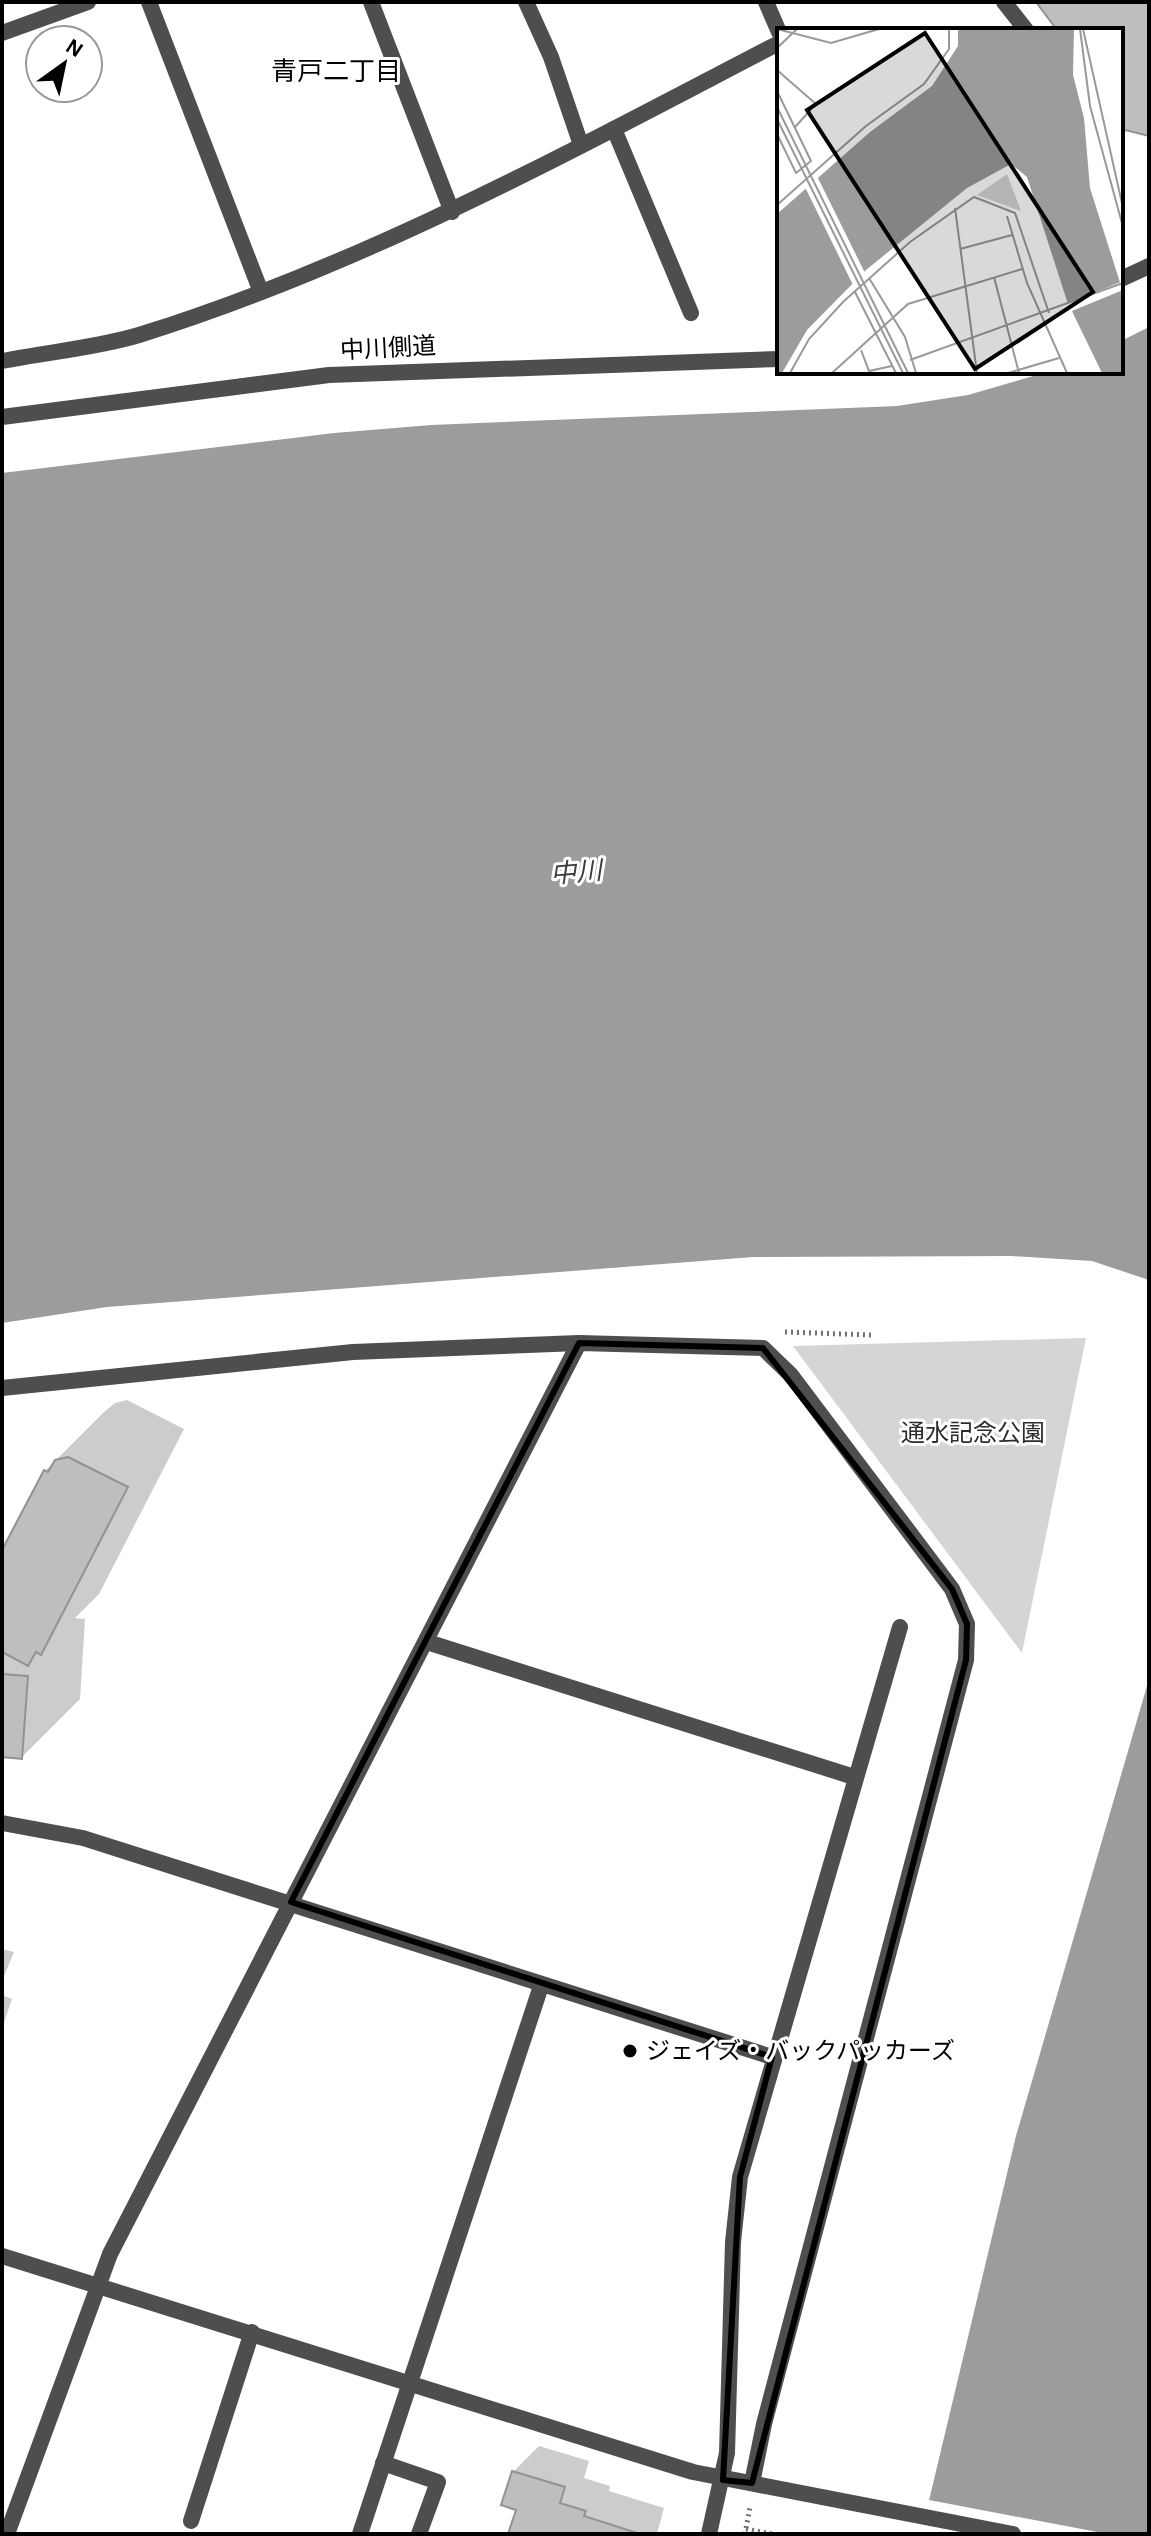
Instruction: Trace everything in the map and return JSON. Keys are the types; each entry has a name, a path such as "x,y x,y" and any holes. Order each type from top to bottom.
{"street":[{"path":"2,33 88,2"},
{"path":"149,2 261,292"},
{"path":"371,2 452,212"},
{"path":"766,2 777,28"},
{"path":"1004,2 1024,28"},
{"path":"532,4 581,145"},
{"path":"2,361 136,336 261,292 452,212 777,44"},
{"path":"614,129 691,313"},
{"path":"1123,278 1149,266"},
{"name":"中川側道","path":"2,417 329,375 777,359"},
{"path":"2,1388 353,1352 579,1343 763,1348 791,1375 952,1589 967,1624 966,1660 768,2409 752,2483"},
{"path":"7,2534 97,2285 579,1343"},
{"path":"709,2534 723,2480 733,2242 740,2177 772,2057 900,1627"},
{"path":"427,1642 854,1777"},
{"path":"2,1823 83,1838 772,2057"},
{"path":"360,2534 541,1986"},
{"path":"2,2256 252,2332 407,2386 723,2480 1013,2534"},
{"path":"191,2521 252,2332"},
{"path":"383,2463 438,2482 419,2534"}],"path":[{"path":"751,2505 746,2531 772,2534"}],"highlighted area":[{"path":"579,1343 763,1348 952,1589 967,1624 966,1660 752,2483 723,2480 740,2177 772,2057 291,1902"}],"green space":[{"name":"通水記念公園","path":"1086,1338 1022,1653 793,1346"}],"water":[{"name":"中川","path":"1149,327 1149,1280 1092,1261 1012,1256 753,1257 107,1307 2,1323 2,473 334,433 431,425 897,406 968,395 1040,374 1123,374 1123,340"},
{"path":"1149,1679 1149,2534 921,2534 1016,2136"}],"pier":[{"path":"924,2499 1108,2534 917,2534"}],"building":[{"path":"1036,2 1149,2 1149,136 1123,130 1123,28 1056,28"},
{"path":"68,1457 128,1487 41,1655 36,1652 28,1666 2,1652 2,1550 44,1470 48,1472 55,1460"},
{"path":"2,1674 28,1676 22,1759 2,1757"},
{"path":"512,2471 565,2487 560,2503 586,2511 584,2516 640,2534 508,2534 516,2510 501,2505"}],"place":[{"name":"ジェイズ・バックパッカーズ","path":"630,2051"}],"district":[{"name":"青戸二丁目","path":"336,71"}]}
